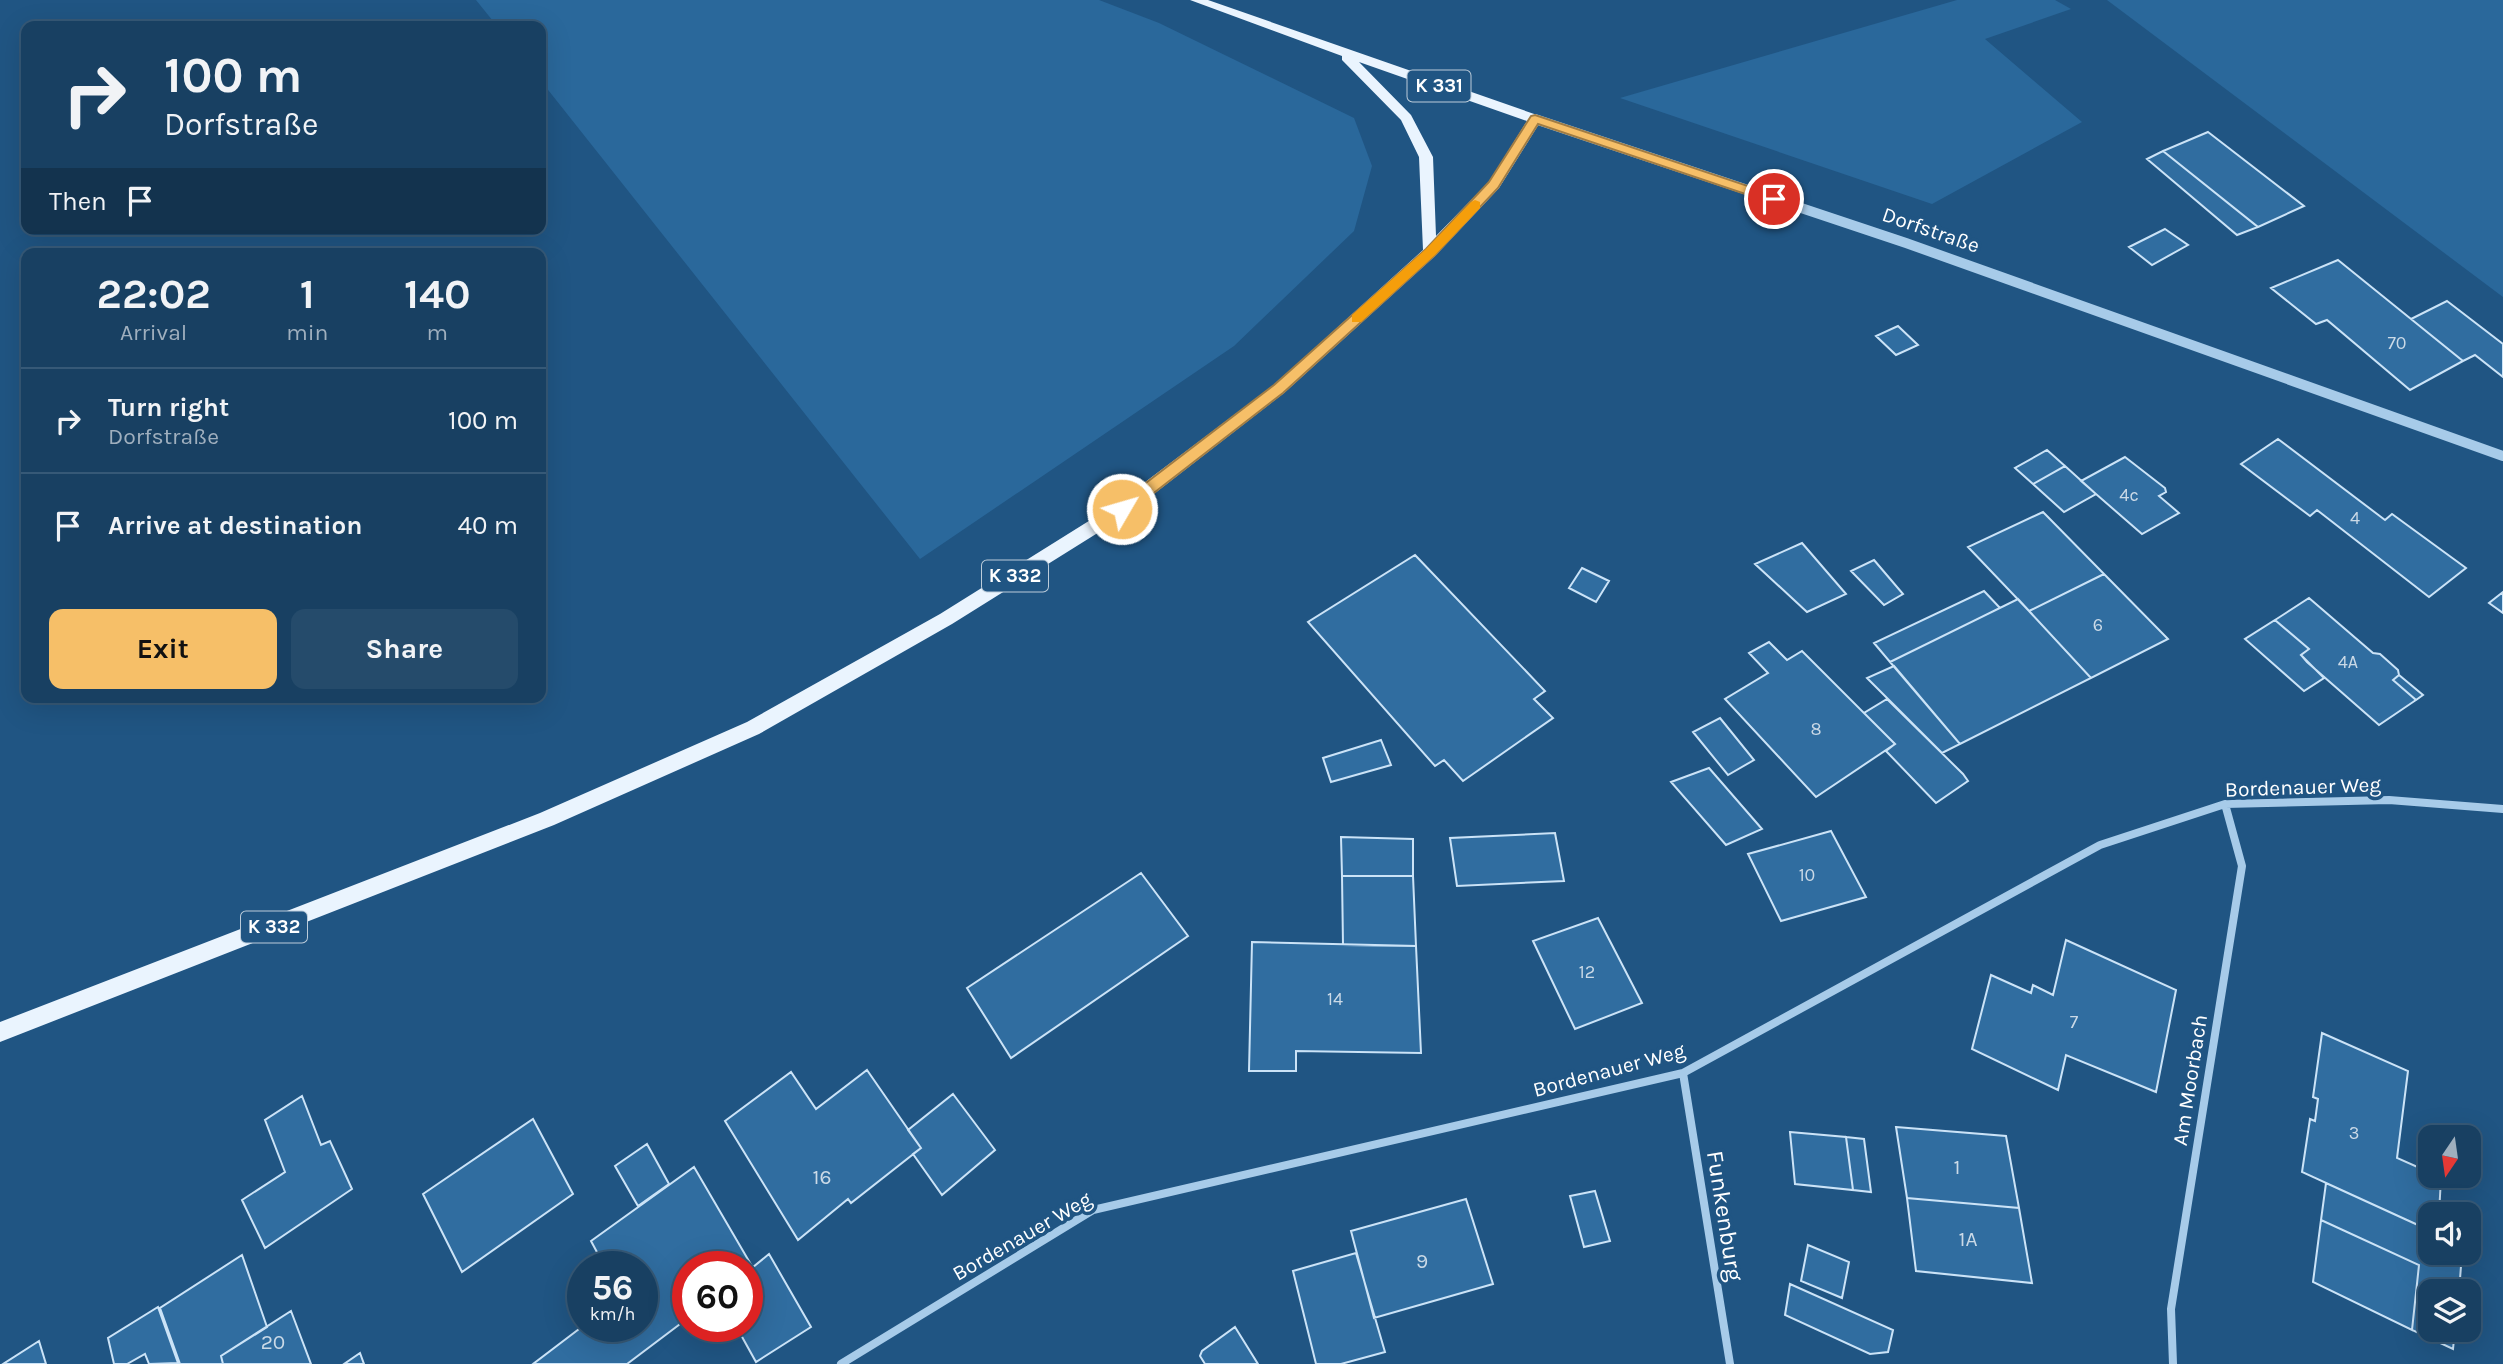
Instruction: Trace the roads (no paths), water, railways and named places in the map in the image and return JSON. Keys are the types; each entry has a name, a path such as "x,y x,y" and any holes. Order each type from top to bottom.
{"main road":[{"name":"K 331","path":"1196,0 1343,53"},
{"name":"Dorfstraße","path":"1343,53 1535,119"},
{"path":"1343,53 1406,118 1426,157 1430,252"},
{"name":"K 332","path":"0,1032 547,819 753,727 946,619 1122,509 1279,389 1430,252 1494,185 1535,119"}],"street":[{"name":"Dorfstraße","path":"1535,119 1906,243 2503,456"},
{"name":"Bordenauer Weg","path":"841,1364 1093,1210 1684,1073 2100,845 2225,804 2389,800 2503,808"},
{"name":"Am Moorbach","path":"2173,1364 2171,1309 2242,866 2225,804"},
{"name":"Funkenburg","path":"1684,1073 1730,1364"}]}
